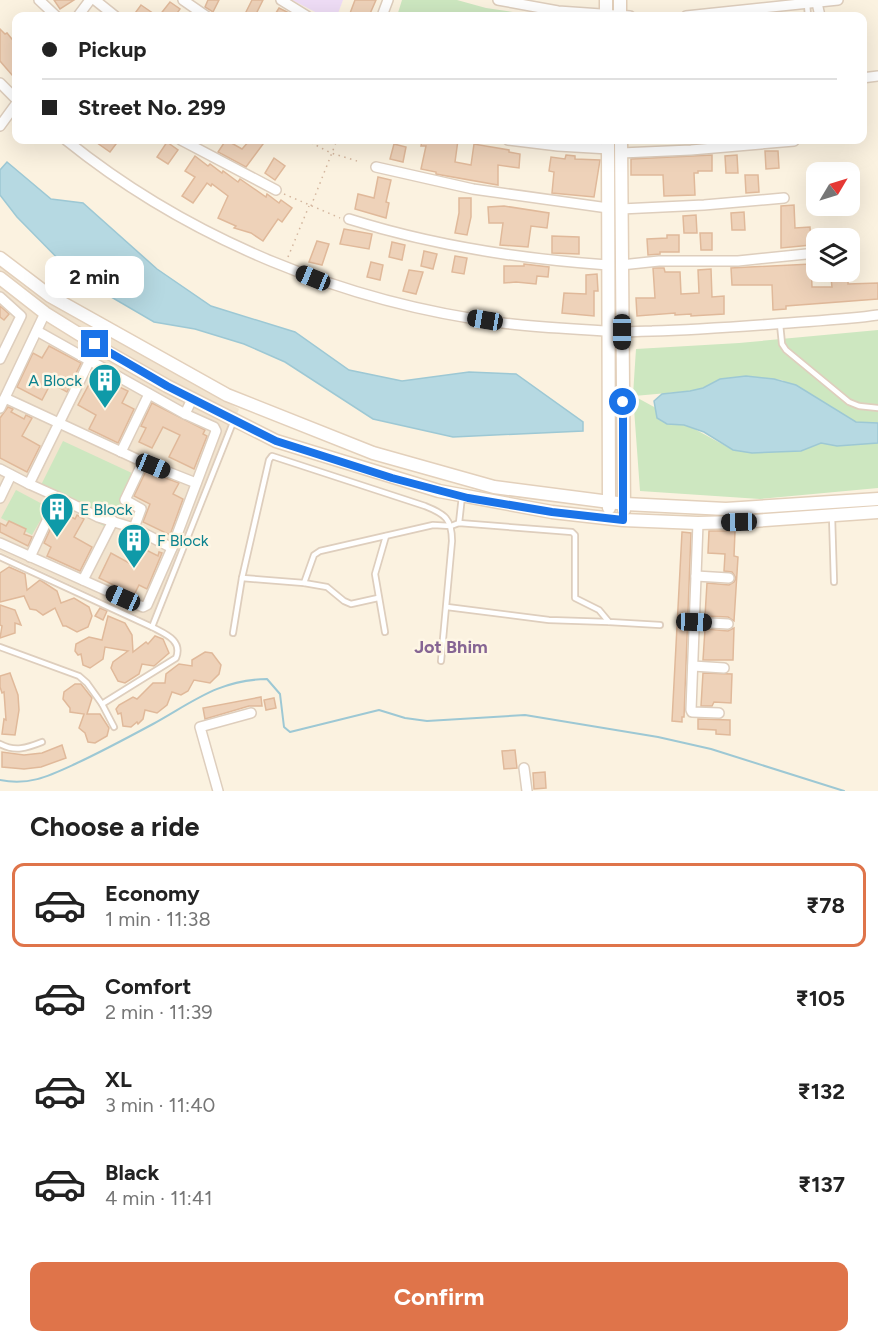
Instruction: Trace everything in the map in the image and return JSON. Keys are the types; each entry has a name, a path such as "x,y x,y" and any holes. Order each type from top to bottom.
{"street":[{"path":"39,0 52,12"},
{"path":"96,0 110,12"},
{"path":"183,0 200,12"},
{"path":"281,0 300,12"},
{"path":"498,0 568,12"},
{"path":"726,12 838,0"},
{"path":"817,3 819,12"},
{"path":"0,83 12,95"},
{"path":"0,126 12,110"},
{"path":"72,144 128,185 189,221 257,255 313,278 377,298 450,314 503,323 622,332 688,330 878,315"},
{"path":"189,144 279,191"},
{"path":"541,144 691,150 760,144"},
{"path":"613,147 608,208 622,332 625,504 623,520"},
{"path":"608,518 609,330 621,209 613,147"},
{"path":"376,167 473,189 608,208"},
{"path":"621,209 784,198"},
{"path":"346,219 456,248 503,255 615,265 658,261 738,261 806,254"},
{"path":"0,258 50,296 217,390 275,416 373,453 494,487 625,504 726,509 878,499"},
{"path":"0,278 45,313 111,354 192,399 276,441 392,478 462,496 552,512 623,520 698,523 878,512"},
{"path":"0,297 21,316"},
{"path":"1,352 30,302"},
{"path":"0,408 45,313"},
{"path":"0,543 143,607 151,601 216,429 185,414 37,330"},
{"path":"28,484 90,360"},
{"path":"120,452 149,394"},
{"path":"5,398 120,452 196,483"},
{"path":"185,414 192,399"},
{"path":"134,528 141,509 125,500 143,462"},
{"path":"0,469 98,517 134,528 172,548"},
{"path":"0,498 11,475"},
{"path":"30,557 58,497"},
{"path":"83,580 113,521"},
{"path":"698,523 692,712 720,713"},
{"path":"696,576 729,578"},
{"path":"694,622 728,624"},
{"path":"693,666 724,668"},
{"path":"218,791 200,727 251,713"},
{"path":"524,768 527,791"}],"lane":[{"path":"807,4 808,12"},
{"path":"780,323 782,344 786,351 849,402 858,406 878,408"},
{"path":"152,627 234,419"},
{"path":"233,633 242,578 269,460 272,456 425,506 443,516 451,526 452,541 441,661"},
{"path":"459,523 462,496"},
{"path":"832,516 834,582"},
{"path":"304,582 314,555 320,551 433,525 451,526 459,523 572,532 575,535 575,598 599,610 609,622"},
{"path":"386,536 375,574 386,632"},
{"path":"0,557 152,627 173,639 177,644 176,658 102,704"},
{"path":"242,578 304,582 327,587 351,604 378,598"},
{"path":"447,607 549,620 660,625"},
{"path":"0,647 79,676 102,704 114,727"},
{"path":"0,744 8,748 25,749 42,742"}],"path":[{"path":"314,144 331,153 357,161"},
{"path":"288,257 335,144"},
{"path":"279,191 310,206 346,219"}],"shaded area":[{"path":"292,0 343,0 338,12 315,12"},
{"path":"0,265 50,303 239,409 153,623 0,552"}],"green space":[{"path":"402,0 457,0 512,12 398,12"},
{"path":"878,330 878,423 856,422 782,380 746,376 720,379 703,388 690,391 634,396 733,450 801,451 821,443 878,443 878,488 760,499 640,491 633,395 636,349 739,343"},
{"path":"63,441 134,474 110,529 37,493"},
{"path":"16,490 48,507 32,535 1,518"}],"water":[{"path":"7,162 51,199 83,203 157,269 211,306 295,332 349,370 402,381 469,372 516,374 583,422 583,431 453,437 373,419 285,362 244,344 195,329 154,322 75,276 17,217 0,195 0,170"},
{"path":"746,376 774,379 796,385 856,422 878,423 878,443 837,446 821,443 801,451 752,453 733,450 704,432 684,425 667,424 657,418 654,401 662,394 690,391 703,388 720,379"}],"building":[{"path":"54,0 74,0 60,9"},
{"path":"208,0 219,0 213,12 205,7"},
{"path":"252,0 263,0 257,12 246,12"},
{"path":"355,0 376,0 371,12 350,12"},
{"path":"170,2 180,9 178,12 162,12"},
{"path":"141,5 151,12 136,12"},
{"path":"0,29 12,39 12,75 0,61"},
{"path":"99,144 116,144 110,152"},
{"path":"166,144 178,150 168,164 157,157"},
{"path":"223,144 233,144 242,149 246,144 263,144 246,167 218,152"},
{"path":"394,144 406,147 403,162 390,159"},
{"path":"421,144 457,144 455,162 471,165 474,144 509,150 509,152 520,154 519,168 498,165 498,185 436,174 436,172 421,169 426,146 421,146"},
{"path":"765,151 778,151 779,168 766,169"},
{"path":"566,155 575,156 575,159 600,160 594,197 552,193 554,172 549,171 551,157 565,159"},
{"path":"712,155 712,171 694,173 695,195 664,196 663,175 631,175 631,159"},
{"path":"737,155 738,173 726,173 725,156"},
{"path":"195,156 208,166 210,164 238,182 240,179 266,197 267,194 279,203 281,200 292,208 282,222 278,219 263,241 251,233 234,228 236,226 218,218 228,196 212,184 211,186 207,183 193,203 182,196 195,177 185,171"},
{"path":"274,158 285,166 275,180 265,173"},
{"path":"745,175 758,175 759,192 746,193"},
{"path":"378,177 391,180 386,202 389,203 386,218 355,209 358,194 374,198"},
{"path":"459,198 471,198 471,217 467,235 455,233"},
{"path":"794,205 795,228 810,227 806,228 806,246 781,248 781,206"},
{"path":"504,206 549,213 547,228 531,226 528,247 500,245 503,223 489,223 488,207"},
{"path":"744,212 745,230 732,230 731,213"},
{"path":"696,215 697,233 684,233 683,216"},
{"path":"344,229 372,234 369,249 340,244"},
{"path":"700,233 712,233 712,250 701,250"},
{"path":"667,235 679,235 679,252 660,252 660,254 648,255 647,239 667,238"},
{"path":"552,236 579,237 579,254 552,253"},
{"path":"317,241 329,244 322,265 309,262"},
{"path":"392,242 405,245 402,260 389,257"},
{"path":"424,251 437,254 433,269 421,266"},
{"path":"455,256 467,258 464,274 452,272"},
{"path":"371,262 383,265 380,280 367,277"},
{"path":"524,264 549,267 548,277 537,276 536,284 504,283 504,266 524,266"},
{"path":"806,264 806,282 812,282 812,287 832,287 831,282 878,283 878,299 786,306 786,309 773,310 772,285 732,285 731,268"},
{"path":"653,268 664,268 665,272 680,272 681,294 699,293 698,270 711,269 712,297 724,296 724,314 691,316 691,314 675,315 675,313 637,316 636,298 655,298"},
{"path":"409,270 423,272 416,294 403,291"},
{"path":"597,274 598,291 594,291 594,316 562,313 564,293 586,294 586,275"},
{"path":"0,306 9,314 4,320 0,317"},
{"path":"49,346 81,363 67,392 51,383 42,400 17,387 33,353 42,358"},
{"name":"A Block","path":"94,375 128,391 122,403 134,409 118,443 89,429 96,415 78,405"},
{"path":"152,403 205,430 203,434 207,436 194,469 169,457 180,435 163,427 152,448 139,442 146,428 141,426"},
{"path":"8,407 13,409 11,412 24,419 26,415 32,418 22,436 40,446 27,472 0,458 0,418"},
{"path":"146,471 179,483 173,494 183,499 170,535 143,522 150,504 134,496"},
{"name":"E Block","path":"61,506 64,508 62,512 75,519 77,515 84,519 74,537 92,547 80,571 47,556 51,547 44,543"},
{"path":"9,521 26,529 24,534 32,537 28,546 0,532 0,523 6,526"},
{"path":"709,531 735,531 734,556 738,557 734,621 728,617 705,616 707,583 729,585 736,578 732,572 724,571 725,554 708,553"},
{"path":"682,532 691,533 682,722 672,721"},
{"name":"F Block","path":"138,546 158,556 159,552 162,553 147,589 139,585 134,595 99,578 111,553 129,563"},
{"path":"9,567 25,574 27,590 40,580 57,591 61,603 74,598 89,607 92,616 88,627 77,632 63,626 55,608 43,615 30,609 24,596 0,602 0,573"},
{"path":"0,605 15,610 21,625 15,623 15,633 0,638 2,626 0,625"},
{"path":"100,608 107,611 103,620 95,616"},
{"path":"108,616 125,623 132,635 133,652 146,642 148,644 155,636 163,639 169,653 154,666 142,664 139,674 125,683 118,681 111,668 113,662 128,651 105,647 103,659 90,668 83,665 81,654 78,655 75,651 76,644 89,637 102,640"},
{"path":"734,628 733,660 703,660 705,629 728,631"},
{"path":"205,652 212,653 221,665 219,674 210,683 194,680 188,691 181,695 172,692 167,705 157,713 145,710 143,719 138,724 137,722 131,727 123,726 121,713 118,714 116,709 119,705 133,697 137,699 153,683 165,683 166,674 179,664 192,666 192,660"},
{"path":"10,673 18,695 19,710 15,735 2,734 4,719 6,720 4,692 2,693 0,687 0,676"},
{"path":"703,673 732,674 731,703 714,702 712,706 701,706"},
{"path":"75,684 81,684 92,698 87,714 100,714 109,728 107,736 95,743 88,742 85,733 79,728 84,714 70,712 70,708 63,699 64,692"},
{"path":"261,697 262,706 249,706 205,719 203,708"},
{"path":"274,698 276,708 266,710 264,700"},
{"path":"698,719 730,720 730,735 716,734 716,730 698,729"},
{"path":"62,745 66,758 41,767 24,769 2,767 2,752 24,755 42,753"},
{"path":"515,750 517,768 504,769 502,751"},
{"path":"545,772 546,788 534,789 533,773"}],"waterway":[{"path":"0,780 20,782 47,776 114,745 220,688 234,683 267,679 280,694 284,727 290,732 379,710 405,718 427,721 525,715 658,737 711,749 844,791"}],"place":[{"name":"A Block","path":"105,409"},
{"name":"E Block","path":"57,538"},
{"name":"F Block","path":"134,569"}],"district":[{"name":"Jot Bhim","path":"451,647"}],"route":[{"path":"95,344 167,386 276,441 392,478 468,498 552,512 623,520 625,504 623,402"}]}
